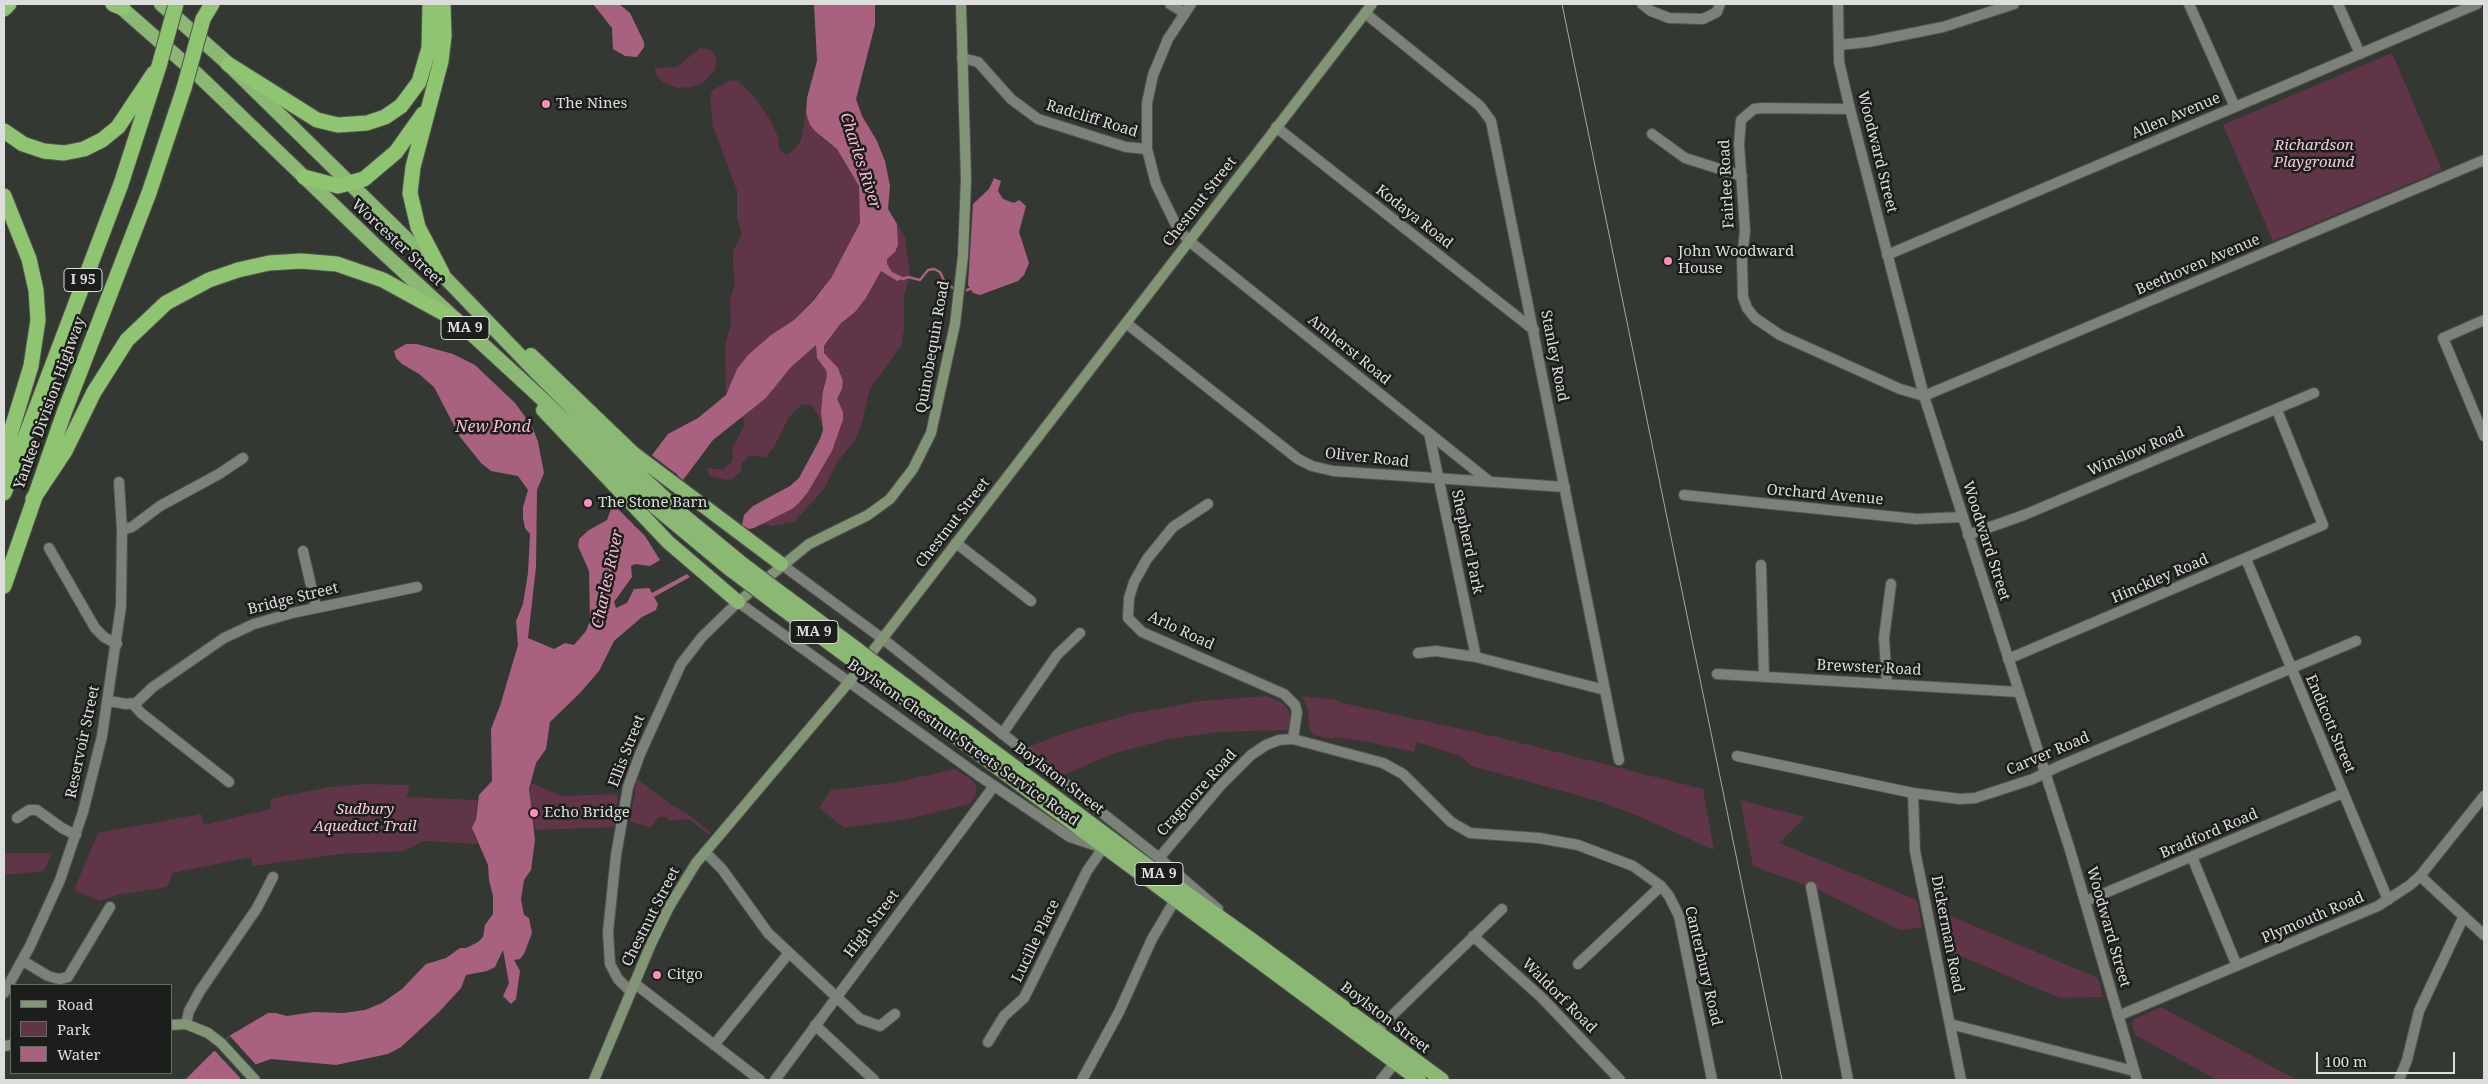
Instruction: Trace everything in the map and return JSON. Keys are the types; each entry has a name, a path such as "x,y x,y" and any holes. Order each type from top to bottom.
{"highway":[{"path":"4,9 9,4"},
{"name":"Worcester Street","path":"161,4 228,64 442,274 629,474 658,501"},
{"name":"Yankee Division Highway","path":"4,492 121,184 159,66 176,4"},
{"name":"Yankee Division Highway","path":"4,586 33,499 149,193 184,88 206,4"},
{"path":"203,19 212,4"},
{"path":"228,64 316,120 343,126 368,123 385,116 401,106 419,82 429,48 430,4"},
{"path":"442,274 420,234 411,200 412,175 442,52 444,4"},
{"name":"Worcester Street","path":"118,5 198,75 304,178 509,368 552,420 629,474"},
{"path":"4,130 23,144 44,151 70,152 90,146 107,136 122,122 137,95 159,66"},
{"path":"304,178 335,186 351,184 368,177 389,158 428,107"},
{"path":"4,196 32,267 38,320 31,366 9,438 4,492"},
{"path":"33,499 65,451 94,392 128,340 142,324 166,304 209,280 238,270 269,263 308,262 337,264 383,280 456,320"},
{"path":"629,474 672,482 781,564"},
{"path":"629,474 645,518 680,553 738,602"},
{"name":"Boylston Street","path":"658,501 736,566 855,655 1252,940 1442,1080"},
{"name":"Boylston Street","path":"874,669 1103,848 1418,1080"}],"main road":[{"name":"Quinobequin Road","path":"738,602 781,564 816,539 868,515 883,505 908,477 932,433 955,324 961,284 966,179 961,4"},
{"name":"Chestnut Street","path":"594,1080 605,1058 632,987 665,915 691,869 883,639 1372,4"},
{"path":"172,1025 186,1024 205,1032 221,1043 254,1079"}],"street":[{"path":"1170,4 1185,13"},
{"name":"Amherst Road","path":"1191,4 1163,48 1153,75 1146,116 1149,163 1156,184 1178,227 1189,241 1490,482"},
{"path":"1642,4 1651,11 1669,18 1703,19 1717,12 1720,4"},
{"name":"Woodward Street","path":"1838,4 1839,62 1924,396 2086,901 2136,1076"},
{"path":"1839,45 1868,42 1943,27 2014,4"},
{"path":"2189,4 2235,107"},
{"path":"2338,4 2360,54"},
{"name":"Allen Avenue","path":"1887,255 2477,4"},
{"name":"Stanley Road","path":"1365,13 1480,106 1491,121 1619,760"},
{"name":"Radcliff Road","path":"962,58 978,62 1011,99 1038,118 1126,147 1147,149"},
{"name":"Fairlee Road","path":"1850,109 1763,108 1748,113 1741,120 1739,131 1745,230 1741,285 1747,308 1755,318 1780,335 1875,379 1924,396"},
{"name":"Kodaya Road","path":"1276,128 1534,330"},
{"path":"1652,134 1685,158 1742,176"},
{"name":"Beethoven Avenue","path":"1924,396 2484,160"},
{"path":"2484,320 2443,338 2484,436"},
{"name":"Oliver Road","path":"1126,323 1305,463 1333,471 1565,487"},
{"name":"Winslow Road","path":"1968,535 2024,515 2314,393"},
{"name":"Hinckley Road","path":"2008,659 2323,525 2277,410"},
{"name":"Shepherd Park","path":"1429,434 1476,657"},
{"path":"122,530 132,527 160,506 219,474 243,458"},
{"name":"Reservoir Street","path":"4,993 23,960 54,894 76,835 99,750 109,701 122,593 122,530 119,482"},
{"name":"Orchard Avenue","path":"1684,495 1916,519 1963,517"},
{"name":"Arlo Road","path":"1208,504 1173,527 1147,559 1131,590 1127,610 1128,618 1142,632 1290,698 1297,712 1293,740"},
{"path":"956,543 1031,601"},
{"path":"49,548 92,623 104,637 117,644"},
{"path":"303,551 316,607"},
{"name":"Endicott Street","path":"2246,559 2388,900"},
{"name":"Boylston-Chestnut Streets Service Road","path":"781,564 883,639 1159,858 1252,940"},
{"path":"1761,565 1764,677"},
{"path":"1887,684 1884,638 1891,584"},
{"name":"Bridge Street","path":"133,704 153,686 231,634 262,621 316,607 418,587"},
{"name":"Boylston-Chestnut Streets Service Road","path":"738,602 994,786 1070,837 1103,848"},
{"name":"Ellis Street","path":"738,602 702,637 677,671 640,754 628,787 615,862 608,932 610,964 618,979 714,1045 760,1080"},
{"path":"1002,734 1057,655 1080,633"},
{"name":"Carver Road","path":"1737,756 1914,793 1960,799 1975,798 2045,773 2356,641"},
{"path":"1418,653 1447,652 1476,657 1605,690"},
{"name":"Brewster Road","path":"1717,674 2019,692"},
{"path":"109,701 133,704 141,713 230,782"},
{"name":"Cragmore Road","path":"1159,858 1204,803 1251,755 1279,740 1293,740 1374,760 1393,768 1411,781 1451,822 1470,833 1539,838 1586,848"},
{"name":"High Street","path":"775,1080 994,786"},
{"name":"Dickerman Road","path":"1914,793 1915,851 1961,1080"},
{"name":"Bradford Road","path":"2086,901 2343,793"},
{"name":"Plymouth Road","path":"2118,1016 2366,912 2388,900 2420,876 2484,796"},
{"path":"17,818 29,810 37,810 62,828 76,835"},
{"name":"Lucille Place","path":"988,1042 1004,1016 1024,998 1082,879 1103,848"},
{"name":"Canterbury Road","path":"1586,848 1633,866 1661,886 1669,896 1679,916 1712,1080"},
{"path":"705,852 722,869 762,926 860,1019 874,1025 886,1023 895,1014"},
{"path":"2192,857 2238,966"},
{"path":"2420,876 2484,935"},
{"path":"186,1024 188,1011 257,908 273,877"},
{"path":"1578,964 1661,886"},
{"path":"1811,887 1848,1080"},
{"path":"1083,1080 1119,1012 1152,939 1175,900"},
{"path":"23,960 53,978 68,977 110,907"},
{"path":"1376,1031 1502,909"},
{"path":"2399,1080 2407,1060 2419,1011 2464,916"},
{"name":"Waldorf Road","path":"1473,936 1537,993 1620,1080"},
{"path":"714,1045 789,953"},
{"path":"815,1024 874,1080"},
{"path":"1950,1024 2136,1076"},
{"path":"1381,1080 1395,1063"}],"green space":[{"path":"700,48 711,50 717,59 715,70 704,82 692,87 677,88 663,82 656,75 655,68 677,67"},
{"name":"Richardson Playground","path":"2392,53 2442,170 2273,241 2223,125"},
{"path":"730,80 738,81 754,96 772,123 778,137 779,148 783,153 788,154 796,148 801,140 806,113 810,125 823,139 837,149 859,186 861,215 859,227 827,284 794,320 771,335 748,355 726,395 725,346 731,323 730,300 735,283 733,251 742,234 737,218 737,191 713,126 710,97 713,90"},
{"path":"897,224 905,237 910,275 904,296 904,330 901,346 870,389 861,426 855,440 836,464 824,489 794,522 772,526 762,524 792,509 808,492 832,451 843,420 843,412 837,399 842,389 843,381 841,373 826,357 823,349 840,324 855,312 869,294 881,271 895,280 904,278 892,272 887,264 887,259 895,252 898,245"},
{"path":"817,345 817,358 826,370 827,376 823,391 822,424 814,408 808,404 801,405 789,417 775,445 766,457 749,456 741,464 742,470 732,479 726,480 709,476 707,468 723,470 732,461 733,447 745,424 742,417 766,398 791,367 813,346"},
{"path":"1267,696 1281,702 1287,708 1290,716 1288,730 1218,732 1168,739 1112,754 1063,775 1028,747 1067,732 1130,714 1201,701"},
{"path":"1302,696 1339,700 1338,702 1497,737 1703,789 1714,850 1636,815 1598,801 1472,766 1460,756 1417,742 1414,752 1373,743 1314,735 1309,728 1308,709"},
{"path":"955,769 971,779 976,785 976,794 970,804 907,819 844,828 819,808 831,790 893,783"},
{"path":"637,779 670,804 688,814 711,833 709,835 689,819 669,821 666,817 659,817 650,828 630,821"},
{"path":"531,783 562,796 618,794 614,827 535,830 529,801"},
{"name":"Sudbury Aqueduct Trail","path":"367,784 410,785 406,797 478,800 473,833 478,844 424,841 404,851 340,854 253,866 251,857 173,873 167,887 117,895 100,901 74,890 98,833 201,814 204,825 271,809 270,799 330,787"},
{"path":"1740,800 1805,817 1779,843 1917,900 1922,927 1900,930 1819,890 1753,866"},
{"path":"4,853 52,853 44,871 4,875"},
{"path":"1936,910 2098,978 2103,997 2060,998 1944,949"},
{"path":"2161,1007 2297,1080 2217,1080 2135,1035 2132,1024 2134,1019"}],"water":[{"path":"593,4 619,4 630,13 644,42 644,47 637,57 625,56 613,49 612,28"},
{"path":"814,4 875,4 875,25 856,99 862,116 877,141 885,161 890,186 888,209 897,224 898,245 895,252 887,259 887,264 892,272 905,278 897,281 881,271 866,298 855,312 840,324 824,346 824,353 838,368 843,381 842,389 837,399 843,412 843,420 832,451 808,492 799,503 792,509 754,528 749,529 742,525 744,515 753,506 790,486 799,478 820,439 823,430 821,412 823,391 827,376 826,370 817,358 816,345 791,367 766,398 713,440 683,480 673,472 633,524 645,536 660,560 650,566 635,564 631,566 632,577 614,602 616,608 627,603 634,589 649,588 652,593 687,574 690,577 654,597 658,604 656,610 642,617 614,641 599,671 580,693 550,722 546,749 536,763 529,789 535,840 531,870 524,880 521,899 524,915 529,918 532,933 524,954 520,959 514,960 520,971 516,999 511,1004 503,996 509,983 503,950 495,967 487,971 466,975 461,988 439,1012 401,1047 388,1054 336,1065 271,1059 257,1064 238,1080 185,1080 229,1036 268,1013 287,1016 314,1012 343,1013 365,1010 382,1003 402,989 426,964 446,958 460,948 466,948 478,942 483,937 485,925 493,914 493,896 488,865 472,828 476,819 479,795 492,781 491,729 500,706 518,645 516,621 523,604 528,573 530,534 525,528 523,507 528,490 518,476 491,471 481,463 460,437 434,387 419,374 402,364 396,358 394,351 406,344 417,344 453,354 475,365 515,403 532,426 538,442 544,473 537,490 536,567 528,638 554,649 565,643 574,645 586,631 590,621 589,571 578,546 579,539 589,530 607,520 611,509 668,434 698,418 726,395 737,369 748,355 771,335 794,320 813,301 831,278 860,223 859,186 837,149 816,132 810,125 806,113 807,98 817,61"},
{"path":"994,178 1001,181 998,191 1003,199 1014,203 1019,200 1026,206 1019,232 1029,263 1024,275 1018,281 980,295 973,293 968,285 973,204 989,189"}],"pier":[{"path":"650,454 678,475 676,477 673,475 636,524 639,526 637,528 612,503"},
{"path":"230,1036 258,1067 242,1080 214,1050"}],"waterway":[{"path":"903,279 908,277 920,280 928,270 934,269 940,272 945,283 953,288"}],"tram line":[{"path":"1562,4 1782,1080"}],"place":[{"name":"The Nines","path":"546,104"},
{"name":"John Woodward House","path":"1668,261"},
{"name":"The Stone Barn","path":"588,503"},
{"name":"Echo Bridge","path":"534,813"},
{"name":"Citgo","path":"657,975"}],"water label":[{"name":"Charles River","path":"860,161"},
{"name":"New Pond","path":"493,427"},
{"name":"Charles River","path":"608,579"}]}
